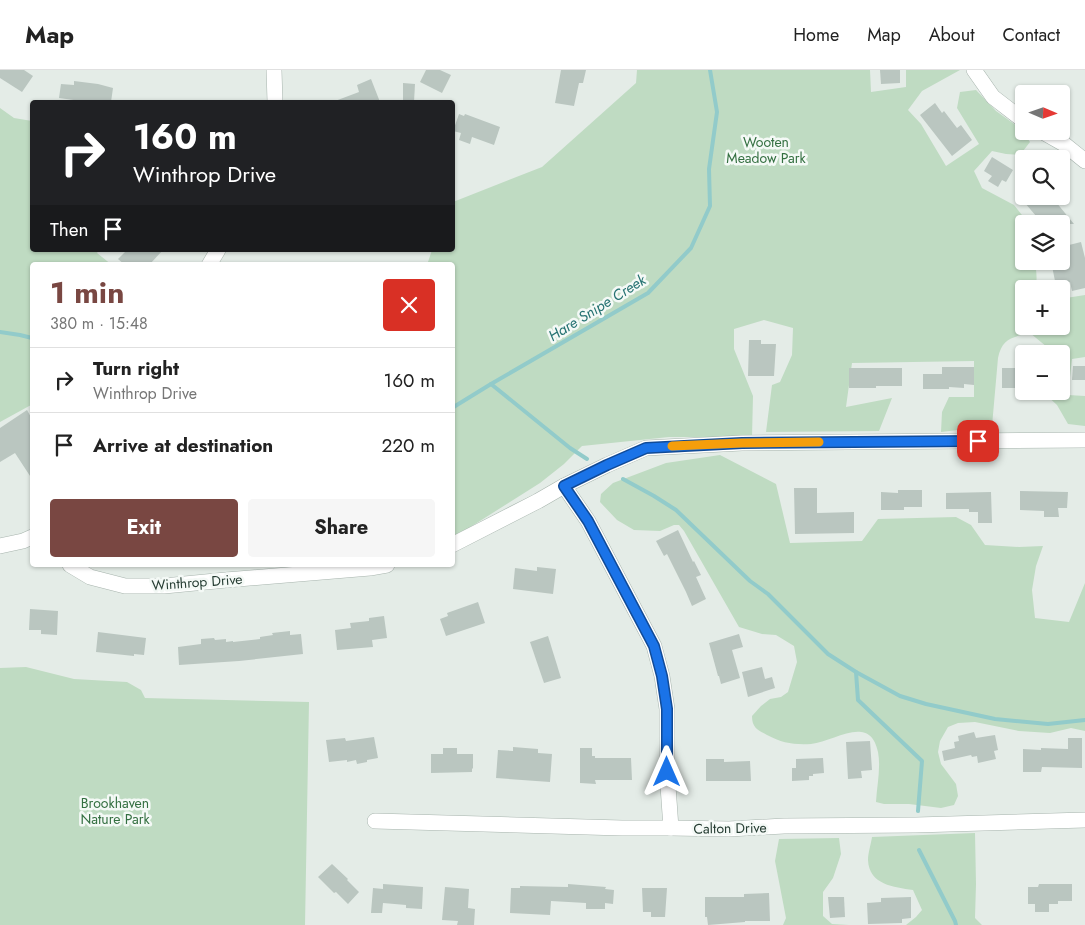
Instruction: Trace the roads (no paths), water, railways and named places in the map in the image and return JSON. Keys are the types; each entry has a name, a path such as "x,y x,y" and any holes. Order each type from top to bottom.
{"street":[{"path":"274,70 275,100"},
{"path":"974,70 993,97 1015,114"},
{"path":"1057,140 1085,162"},
{"path":"455,543 564,486 646,448 742,443 1085,440"},
{"path":"564,486 588,521 654,646 662,676 667,709 667,772 671,828"},
{"path":"0,546 30,538"},
{"name":"Winthrop Drive","path":"73,567 90,577 125,586 164,586 376,567"},
{"name":"Calton Drive","path":"375,821 729,829 1085,820"}],"waterway":[{"name":"Hare Snipe Creek","path":"455,406 648,293 691,248 710,206 709,169 717,112 710,70"},
{"name":"Hare Snipe Creek","path":"0,332 30,338"},
{"path":"491,384 570,448 587,459"},
{"path":"623,479 676,510 750,581 768,594 828,654 900,696 926,704 995,719 1048,724 1085,720"},
{"path":"856,672 858,700 922,761 918,811"},
{"path":"919,850 956,925"}],"park label":[{"name":"Wooten Meadow Park","path":"766,150"},
{"name":"Brookhaven Nature Park","path":"115,812"}]}
